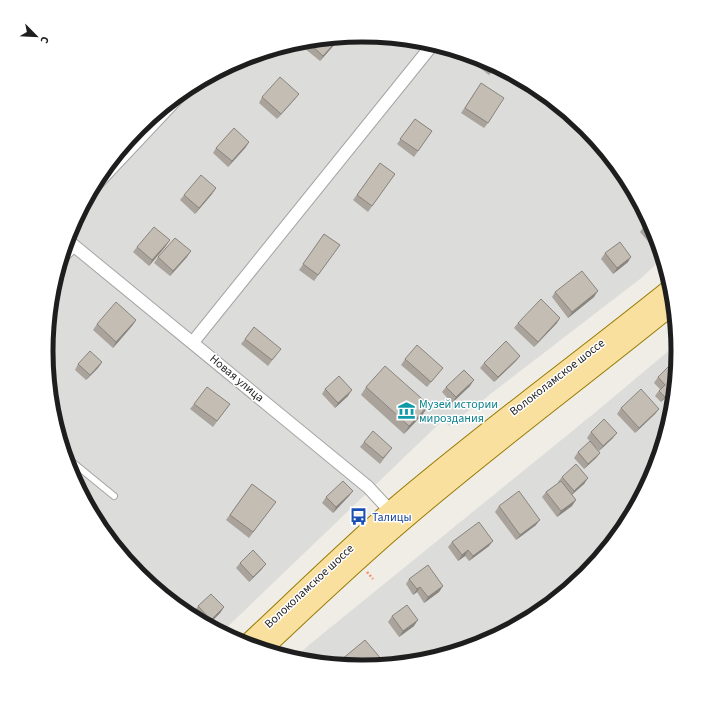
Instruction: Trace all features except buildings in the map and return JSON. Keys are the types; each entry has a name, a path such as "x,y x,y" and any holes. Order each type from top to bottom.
{"main road":[{"name":"Волоколамское шоссе","path":"266,646 352,566 396,517 489,431 666,291"},
{"name":"Волоколамское шоссе","path":"251,640 346,551 498,444 669,308"}],"street":[{"path":"193,342 429,50"},
{"path":"120,159 156,121"},
{"name":"Новая улица","path":"72,245 193,342 368,487 396,517"}],"lane":[{"path":"74,464 114,496"}],"shaded area":[{"path":"362,42 403,45 423,48 462,58 517,83 551,106 567,119 595,147 608,163 631,197 648,233 659,262 640,279 449,426 443,420 225,629 191,609 158,584 130,556 117,540 94,506 85,488 69,451 59,412 54,372 53,352 56,311 59,291 69,252 94,197 117,163 130,147 158,119 174,106 208,83 226,74 263,58 302,48 342,43"},
{"path":"672,348 671,372 666,412 656,451 640,488 631,506 608,540 595,556 567,584 551,597 517,620 462,645 443,650 403,658 362,661 322,658 299,654 309,645 597,411"}],"place":[{"name":"Музей истории мироздания","path":"406,411"},
{"name":"Талицы","path":"359,517"}]}
